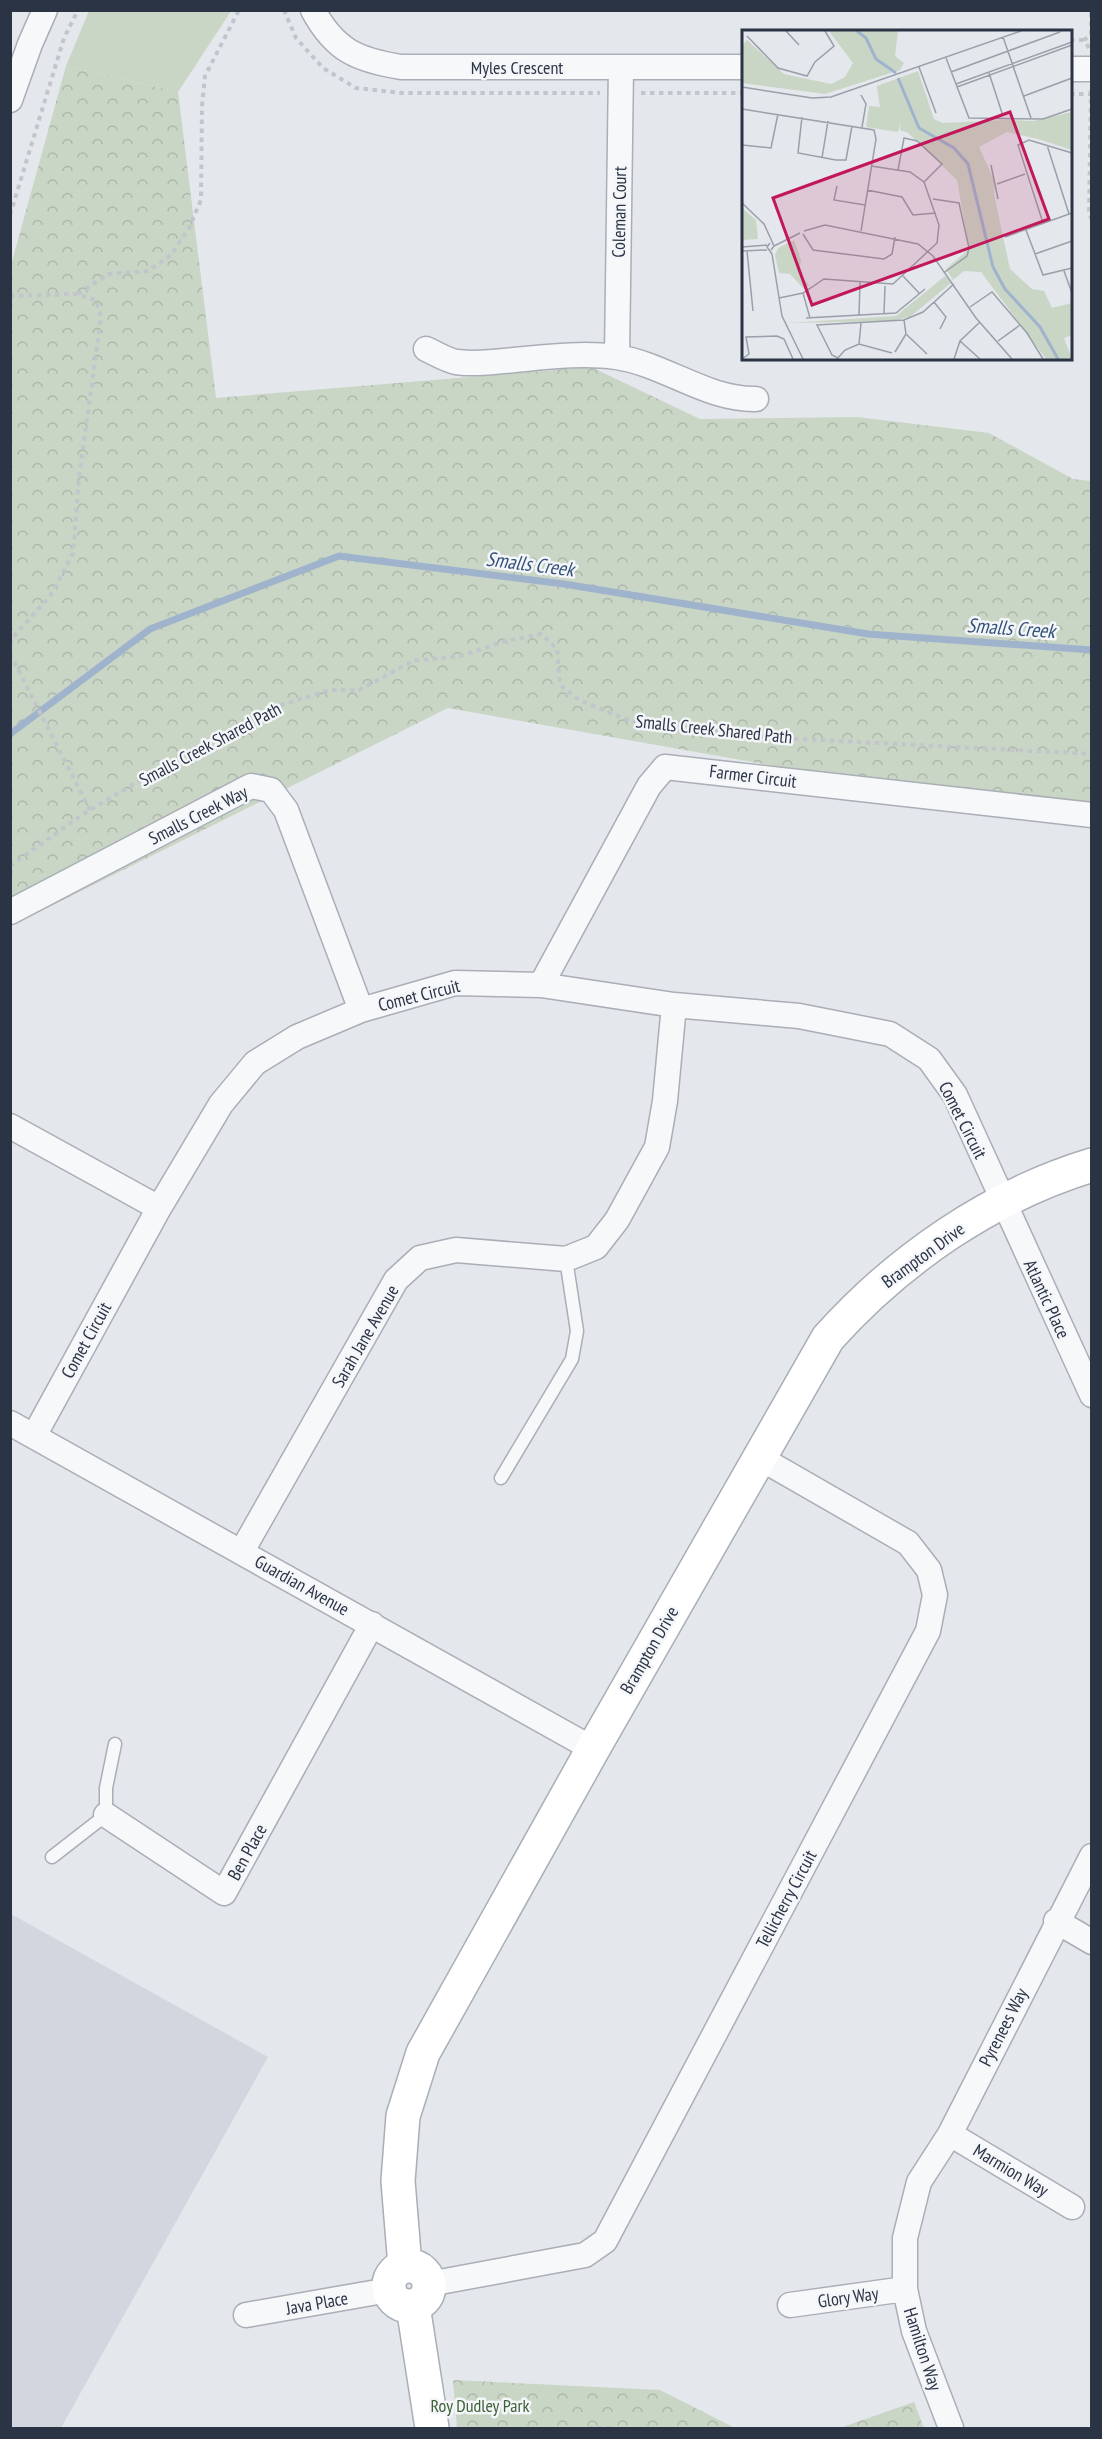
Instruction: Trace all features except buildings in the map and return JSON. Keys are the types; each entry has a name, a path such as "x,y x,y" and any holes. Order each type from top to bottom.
{"street":[{"path":"10,100 14,75 45,10"},
{"name":"Myles Crescent","path":"314,10 332,39 360,58 401,67 742,67"},
{"name":"Coleman Court","path":"616,357 621,67"},
{"path":"1072,69 1092,69"},
{"path":"426,349 454,362 491,362 551,356 616,357 634,361 717,394 738,399 756,399"},
{"name":"Farmer Circuit","path":"541,985 650,786 665,767 1092,815"},
{"name":"Smalls Creek Way","path":"10,912 251,786 271,790 286,810 361,1010"},
{"name":"Comet Circuit","path":"34,1436 159,1208 221,1104 255,1063 297,1037 361,1010 455,983 541,985 674,1005 799,1016 890,1034 928,1059 955,1095 1002,1202"},
{"name":"Sarah Jane Avenue","path":"242,1551 396,1280 420,1258 456,1250 566,1259 596,1247 617,1220 657,1147 665,1101 674,1005"},
{"path":"10,1126 159,1208"},
{"name":"Brampton Drive","path":"432,2428 409,2287 398,2181 403,2116 423,2054 593,1749 828,1338 858,1304 895,1273 953,1231 1002,1202 1063,1174 1092,1165"},
{"name":"Atlantic Place","path":"1002,1202 1092,1395"},
{"name":"Guardian Avenue","path":"10,1423 593,1749"},
{"name":"Tellicherry Circuit","path":"409,2287 585,2255 604,2241 928,1631 935,1595 929,1570 908,1542 760,1458"},
{"name":"Ben Place","path":"106,1815 224,1893 372,1624"},
{"path":"1092,1856 1056,1922 1092,1942"},
{"name":"Pyrenees Way","path":"950,2134 1056,1922"},
{"name":"Marmion Way","path":"950,2134 1072,2207"},
{"name":"Hamilton Way","path":"950,2134 919,2182 905,2238 905,2289 914,2331 951,2428"},
{"name":"Java Place","path":"246,2315 409,2287"},
{"name":"Glory Way","path":"790,2305 905,2289"}],"lane":[{"path":"501,1478 572,1359 577,1331 566,1259"},
{"path":"52,1857 106,1815 106,1788 115,1744"}],"path":[{"path":"10,215 64,38 78,10"},
{"path":"77,294 108,274 148,271 171,255 189,228 201,200 205,76 239,10"},
{"path":"1072,40 1084,40 1091,34 1091,10"},
{"path":"1084,40 1092,51"},
{"path":"1092,87 1089,214 1092,220"},
{"path":"1072,94 1091,94"},
{"path":"10,296 77,294 96,300 100,318 79,477 73,555 50,596 15,634 10,645"},
{"name":"Smalls Creek Shared Path","path":"10,866 90,810 182,755 278,706 330,690 359,690 413,661 460,656 506,641 541,634 557,648 560,685 579,700 630,721 780,738 1092,753"},
{"path":"10,654 90,810"},
{"path":"588,2428 613,2428"}],"shaded area":[{"path":"11,1914 268,2057 61,2428 11,2428"}],"green space":[{"path":"89,11 231,11 178,92 66,66"},
{"path":"66,66 178,92 216,398 591,367 700,419 857,417 989,433 1073,479 1091,481 1091,822 448,708 11,926 11,265"},
{"name":"Roy Dudley Park","path":"453,2380 660,2390 735,2428 457,2428"},
{"path":"914,2402 924,2428 840,2428"}],"waterway":[{"name":"Smalls Creek","path":"10,734 150,629 339,556 564,584 868,634 1092,650"}]}
